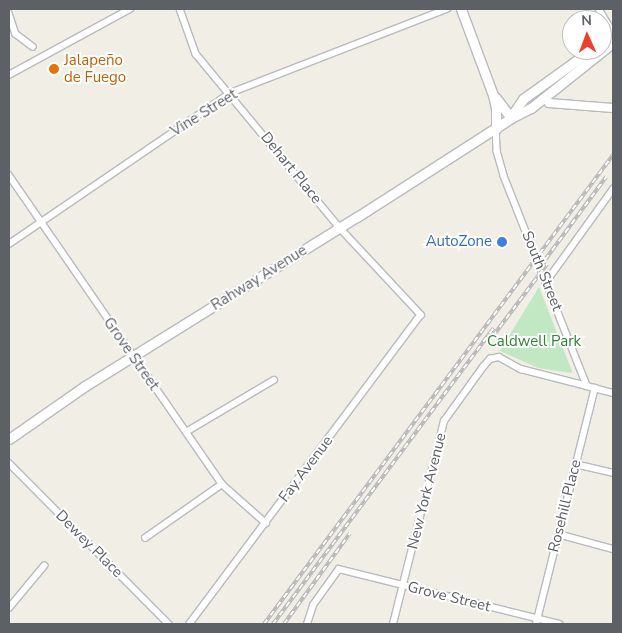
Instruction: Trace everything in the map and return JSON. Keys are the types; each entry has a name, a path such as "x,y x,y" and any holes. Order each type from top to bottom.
{"main road":[{"path":"461,9 493,95 496,108 496,129"},
{"name":"Rahway Avenue","path":"9,440 81,389 340,228 544,98 610,45 613,38"},
{"name":"Rahway Avenue","path":"511,118 523,99 577,60"},
{"path":"544,98 545,90 567,67"},
{"path":"493,95 511,118"}],"street":[{"path":"9,75 130,9"},
{"name":"Dehart Place","path":"180,9 196,54 340,228 421,315"},
{"name":"Vine Street","path":"9,244 230,93 447,9"},
{"path":"599,9 613,32"},
{"path":"9,13 16,34 33,47"},
{"path":"544,98 549,103 613,108"},
{"name":"South Street","path":"496,129 498,151 504,176 587,386"},
{"name":"Grove Street","path":"9,175 222,484 266,523"},
{"path":"546,282 613,189"},
{"name":"Fay Avenue","path":"190,624 421,315"},
{"name":"New York Avenue","path":"393,624 444,421 482,367 490,359 499,357 522,369 587,386"},
{"path":"186,432 274,380"},
{"path":"587,386 613,393"},
{"name":"Rosehill Place","path":"536,622 595,388"},
{"name":"Dewey Place","path":"9,463 169,624"},
{"path":"575,464 613,473"},
{"path":"145,538 222,484"},
{"path":"558,534 613,549"},
{"path":"9,608 44,566"},
{"name":"Grove Street","path":"307,624 313,606 340,570 403,585 536,622 559,624"}],"green space":[{"name":"Caldwell Park","path":"539,287 572,371 571,373 538,368 500,351"}],"railway":[{"path":"264,624 613,155"},
{"path":"539,268 606,177"},
{"path":"493,336 547,264"},
{"path":"273,624 494,328"},
{"path":"284,624 350,533"}],"place":[{"name":"Jalapeño de Fuego","path":"54,69"},
{"name":"AutoZone","path":"502,242"}]}
